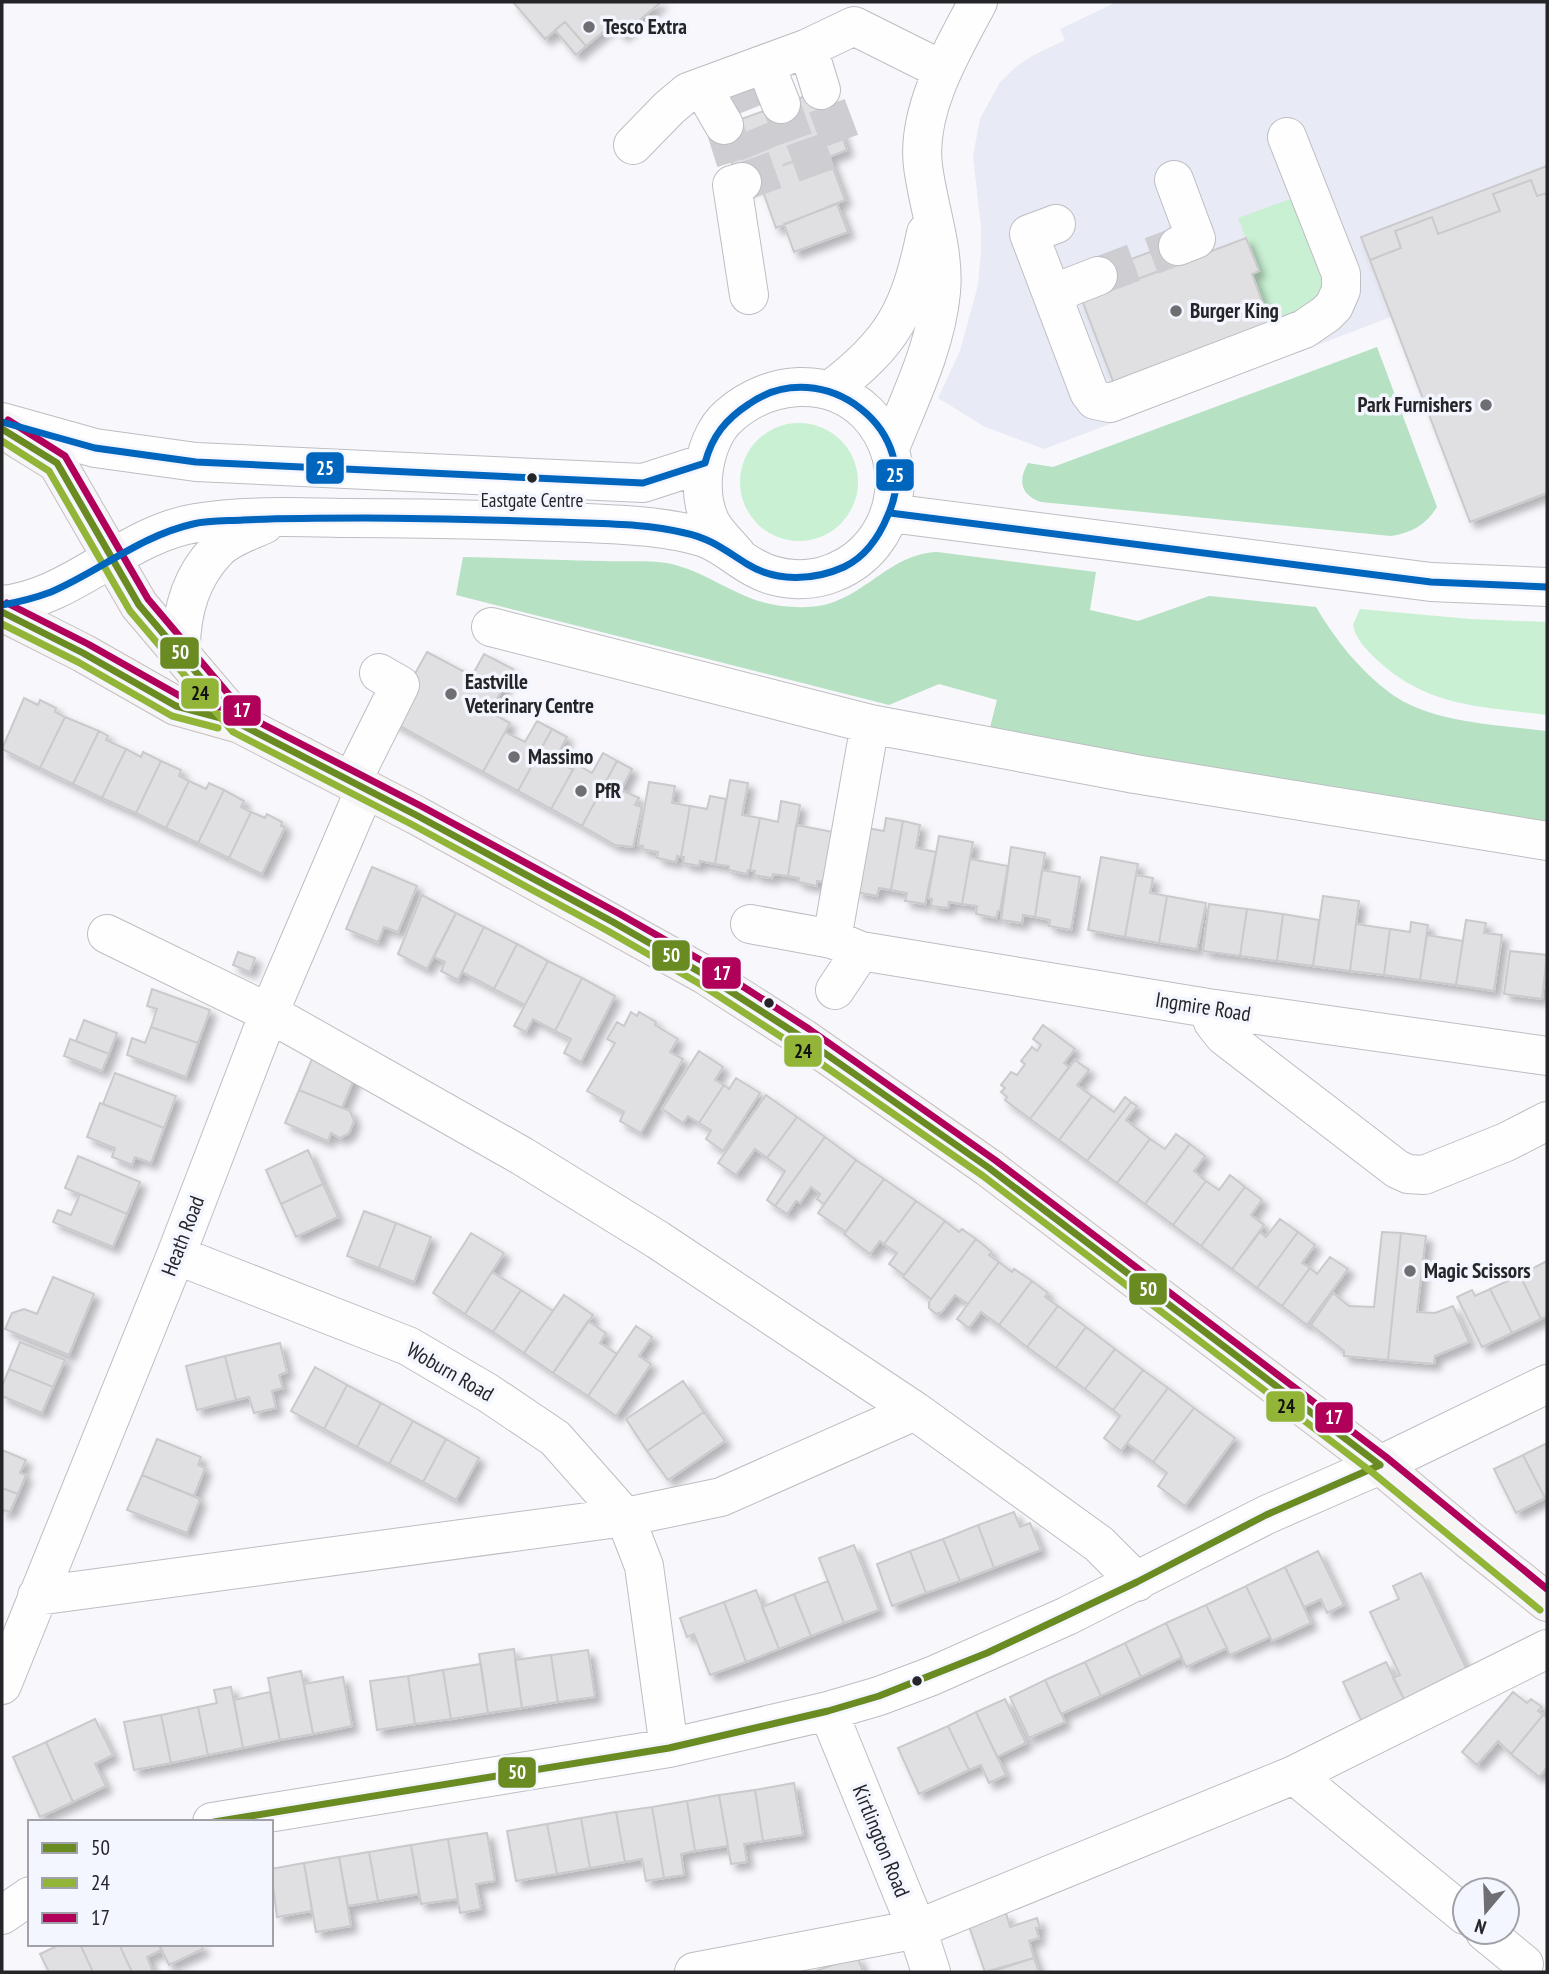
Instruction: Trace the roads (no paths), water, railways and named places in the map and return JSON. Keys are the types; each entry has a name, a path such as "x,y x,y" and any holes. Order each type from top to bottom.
{"main road":[{"path":"2,429 58,463 139,605 240,723"},
{"path":"2,612 83,653 176,706 240,723 613,922 705,975 803,1038 989,1168 1380,1465 1547,1602"}],"street":[{"path":"890,448 922,368 938,318 942,289 938,246 922,163 927,118 942,70 978,2"},
{"path":"633,145 678,99 702,87 808,48 854,26 942,70"},
{"path":"808,48 821,90"},
{"path":"765,64 781,104"},
{"path":"702,87 724,125"},
{"path":"1056,224 1029,233 1089,391 1095,400 1106,403 1287,336 1326,314 1338,299 1340,274 1287,137"},
{"path":"1174,180 1196,239 1178,246"},
{"path":"742,182 732,185 749,295"},
{"path":"830,390 861,366 899,319 912,291 931,211"},
{"path":"1052,294 1098,276"},
{"path":"2,605 24,603 47,595 153,536 196,523 279,517 455,518 639,525 676,530 708,539 737,555 755,569 780,577 803,580 833,573 860,559 884,530 896,482 890,448 881,431 865,412 847,398 830,390 802,386 774,389 729,415 715,434 705,463 702,485 711,524 737,555"},
{"path":"2,422 95,448 196,462 643,483 705,463"},
{"path":"890,513 1431,582 1547,587"},
{"path":"181,655 184,614 194,582 218,548 279,517"},
{"path":"491,627 870,724 1148,777 1547,841"},
{"name":"Heath Road","path":"2,1685 176,1255 400,685 379,673"},
{"path":"835,990 846,945 870,724"},
{"name":"Ingmire Road","path":"750,924 846,945 1208,1008 1547,1056"},
{"path":"107,933 270,1013 522,1156 658,1240 915,1411 1099,1544 1137,1582"},
{"path":"1208,1008 1213,1022 1224,1036 1397,1169 1408,1174 1424,1175 1506,1142 1547,1121"},
{"name":"Woburn Road","path":"176,1255 408,1346 488,1393 555,1438 625,1517 644,1566 669,1748"},
{"path":"224,1820 669,1748 828,1711 932,1676 1137,1582 1266,1515 1380,1465 1547,1384"},
{"path":"37,1596 625,1517 720,1497 915,1411"},
{"path":"694,1972 917,1929 1294,1775 1547,1649"},
{"name":"Kirtlington Road","path":"828,1711 917,1929 931,1972"},
{"path":"1294,1775 1451,1904"},
{"path":"2,1915 28,1897"},
{"path":"1502,1946 1524,1964"}],"tunnel":[{"path":"729,77 760,153"},
{"path":"724,125 742,182 842,146 821,90"},
{"path":"781,104 801,160"},
{"path":"1098,276 1178,246"}],"place":[{"name":"Tesco Extra","path":"589,27"},
{"name":"Burger King","path":"1176,311"},
{"name":"Park Furnishers","path":"1486,405"},
{"name":"Eastgate Centre","path":"532,478"},
{"name":"Eastville Veterinary Centre","path":"451,694"},
{"name":"Massimo","path":"514,757"},
{"name":"PfR","path":"581,791"},
{"name":"Magic Scissors","path":"1410,1271"}]}
